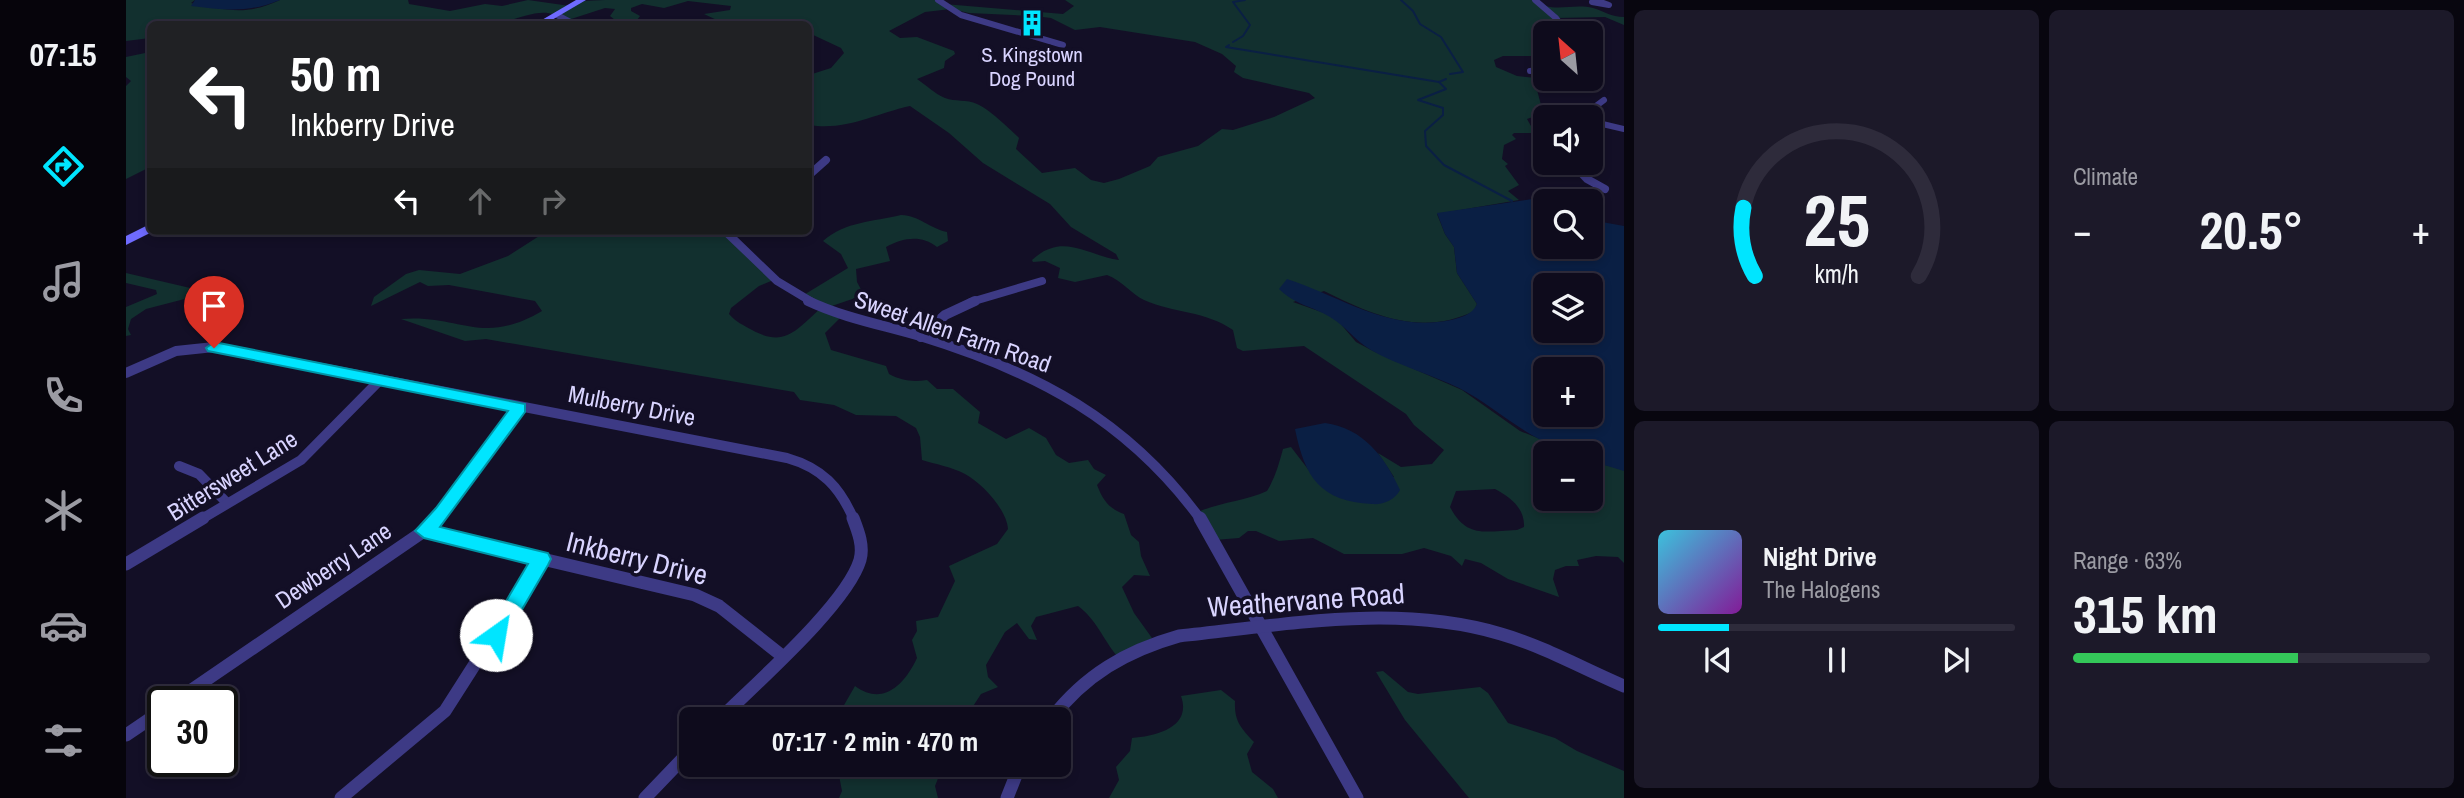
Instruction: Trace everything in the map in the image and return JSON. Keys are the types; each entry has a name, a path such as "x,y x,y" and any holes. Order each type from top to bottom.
{"street":[{"path":"545,21 582,0"},
{"path":"938,0 971,19 1063,46"},
{"path":"1535,0 1558,21"},
{"path":"557,15 568,21"},
{"path":"1596,105 1604,100"},
{"path":"1603,124 1624,129"},
{"path":"812,172 826,160"},
{"path":"1584,175 1605,190"},
{"path":"126,241 147,230"},
{"name":"Sweet Allen Farm Road","path":"729,235 794,293 846,316 921,337 1030,375 1070,396 1113,425 1156,464 1191,503 1357,798"},
{"path":"921,337 930,324 956,308 1042,281"},
{"name":"Mulberry Drive","path":"126,373 176,351 214,348 803,462 818,468 839,487 859,532 858,565 841,594 731,707"},
{"name":"Bittersweet Lane","path":"126,564 317,447 380,380"},
{"name":"Dewberry Lane","path":"197,686 424,531 442,513 520,408"},
{"path":"180,466 199,474 227,503"},
{"name":"Inkberry Drive","path":"424,531 709,600 781,655"},
{"path":"341,798 446,711 525,589 541,559"},
{"name":"Weathervane Road","path":"1060,707 1077,686 1095,672 1149,644 1179,636 1379,616 1474,627 1539,648 1624,686"},
{"path":"126,735 147,721"},
{"path":"645,798 679,763"},
{"path":"1007,798 1015,777"}],"green space":[{"path":"126,0 195,0 191,3 246,10 280,0 408,0 409,4 450,11 485,4 502,6 528,0 570,6 582,1 605,0 937,0 944,4 1063,14 1074,6 1065,0 1534,0 1547,6 1593,8 1624,17 1624,25 1605,17 1533,21 1533,56 1503,56 1494,60 1496,67 1517,76 1533,78 1533,91 1537,91 1541,105 1533,105 1533,117 1527,119 1533,133 1514,133 1512,135 1516,139 1504,145 1502,159 1508,164 1505,166 1519,185 1508,191 1519,200 1437,214 1454,247 1457,273 1477,304 1474,311 1455,319 1416,322 1379,315 1324,291 1293,302 1327,314 1340,323 1356,342 1462,390 1520,431 1545,441 1533,441 1533,511 1603,511 1603,464 1624,470 1624,563 1618,557 1596,556 1577,560 1579,566 1566,566 1555,570 1553,579 1559,597 1508,579 1481,563 1465,559 1462,566 1451,556 1424,548 1402,554 1344,554 1313,538 1279,541 1256,531 1248,531 1239,538 1214,540 1198,512 1267,491 1275,476 1283,449 1291,447 1314,477 1394,477 1378,453 1401,467 1432,464 1444,450 1414,425 1406,414 1304,346 1243,351 1237,348 1233,330 1212,319 1144,300 1107,275 1075,282 1058,278 1060,268 1045,261 1033,262 1032,260 1043,252 1064,246 1119,260 1116,254 1071,227 1050,204 983,163 949,133 910,106 848,124 812,125 812,74 831,68 844,53 841,48 812,34 812,21 719,21 704,14 730,10 731,6 688,1 664,8 642,4 631,8 631,11 640,16 638,21 616,21 610,16 615,9 605,8 568,20 558,15 540,13 506,21 147,21 147,38 126,41","holes":["951,9 969,13 1051,18 1075,30 1100,27 1195,42 1222,54 1236,66 1234,72 1243,78 1309,93 1315,98 1274,117 1233,130 1222,129 1198,146 1158,157 1150,166 1119,179 1104,183 1091,180 1075,168 1042,173 1016,149 1019,138 982,106 945,98 917,79 944,68 945,61 955,54 954,51 917,37 900,38 889,31 925,12","1495,489 1519,509 1524,527 1486,532 1470,529 1456,517 1450,507 1456,491"]},
{"path":"147,53 147,168 126,179 126,86 131,81 126,77 126,57"},
{"path":"901,215 947,232 948,241 937,247 925,240 898,241 886,247 890,261 856,269 857,282 864,295 826,308 843,315 825,333 831,350 886,366 889,374 898,378 927,380 937,389 953,389 980,412 978,423 1006,439 1029,428 1046,438 1056,455 1069,463 1088,460 1094,469 1106,475 1097,485 1099,490 1110,506 1124,514 1131,535 1139,542 1141,556 1150,576 1134,575 1122,587 1134,613 1152,638 1117,656 1095,623 1078,606 1036,617 1031,626 1037,640 1029,639 1017,623 1005,632 986,665 988,677 998,687 981,694 973,707 843,707 855,686 875,694 892,690 899,684 917,658 912,640 917,631 916,621 938,617 955,581 949,566 997,544 1008,529 998,506 972,478 922,460 920,437 916,428 896,416 856,415 834,405 800,400 794,392 486,339 465,341 401,319 440,321 471,327 503,327 542,311 535,301 449,285 428,286 420,282 371,306 374,297 406,274 419,270 460,274 508,256 541,235 730,235 776,279 759,286 731,308 729,314 763,335 782,337 797,330 820,309 802,296 848,268 841,254 823,241 850,226"},
{"path":"126,273 203,291 219,290 239,294 208,298 200,295 146,309 131,319 128,329 131,335 126,336 126,307 157,294 156,290 126,283"},
{"path":"1383,671 1408,692 1418,694 1480,687 1488,693 1508,723 1555,738 1577,751 1624,771 1624,798 1469,798 1405,720 1376,672"},
{"path":"1221,690 1235,701 1239,724 1254,742 1247,754 1252,772 1273,789 1278,798 1109,798 1119,780 1116,767 1130,751 1132,738 1161,732 1177,722 1182,715 1181,696"},
{"path":"839,777 939,777 935,786 938,798 839,798 842,791"}],"water":[{"path":"195,0 280,0 258,7 214,9 191,6"},
{"path":"1533,199 1533,259 1603,259 1603,222 1624,226 1624,471 1603,465 1603,441 1544,441 1459,388 1371,350 1336,321 1291,299 1279,289 1287,279 1387,317 1429,323 1451,320 1466,315 1477,304 1457,273 1454,247 1445,234 1437,213"},
{"path":"1325,423 1351,431 1371,446 1387,466 1400,490 1395,497 1380,504 1354,502 1327,492 1318,484 1304,461 1295,429"}],"waterway":[{"path":"1233,42 1243,36 1250,25 1233,2 1245,0"},
{"path":"1401,0 1413,11 1420,24 1441,37 1463,72 1450,74"},
{"path":"1229,45 1226,47 1439,82"},
{"path":"1439,82 1446,79"},
{"path":"1439,82 1446,89 1418,100 1443,108 1443,115 1425,131 1426,146 1444,165 1512,201"}],"place":[{"name":"S. Kingstown Dog Pound","path":"1032,23"}],"route":[{"path":"214,348 520,408 442,513 424,531 541,559 496,635"}]}
